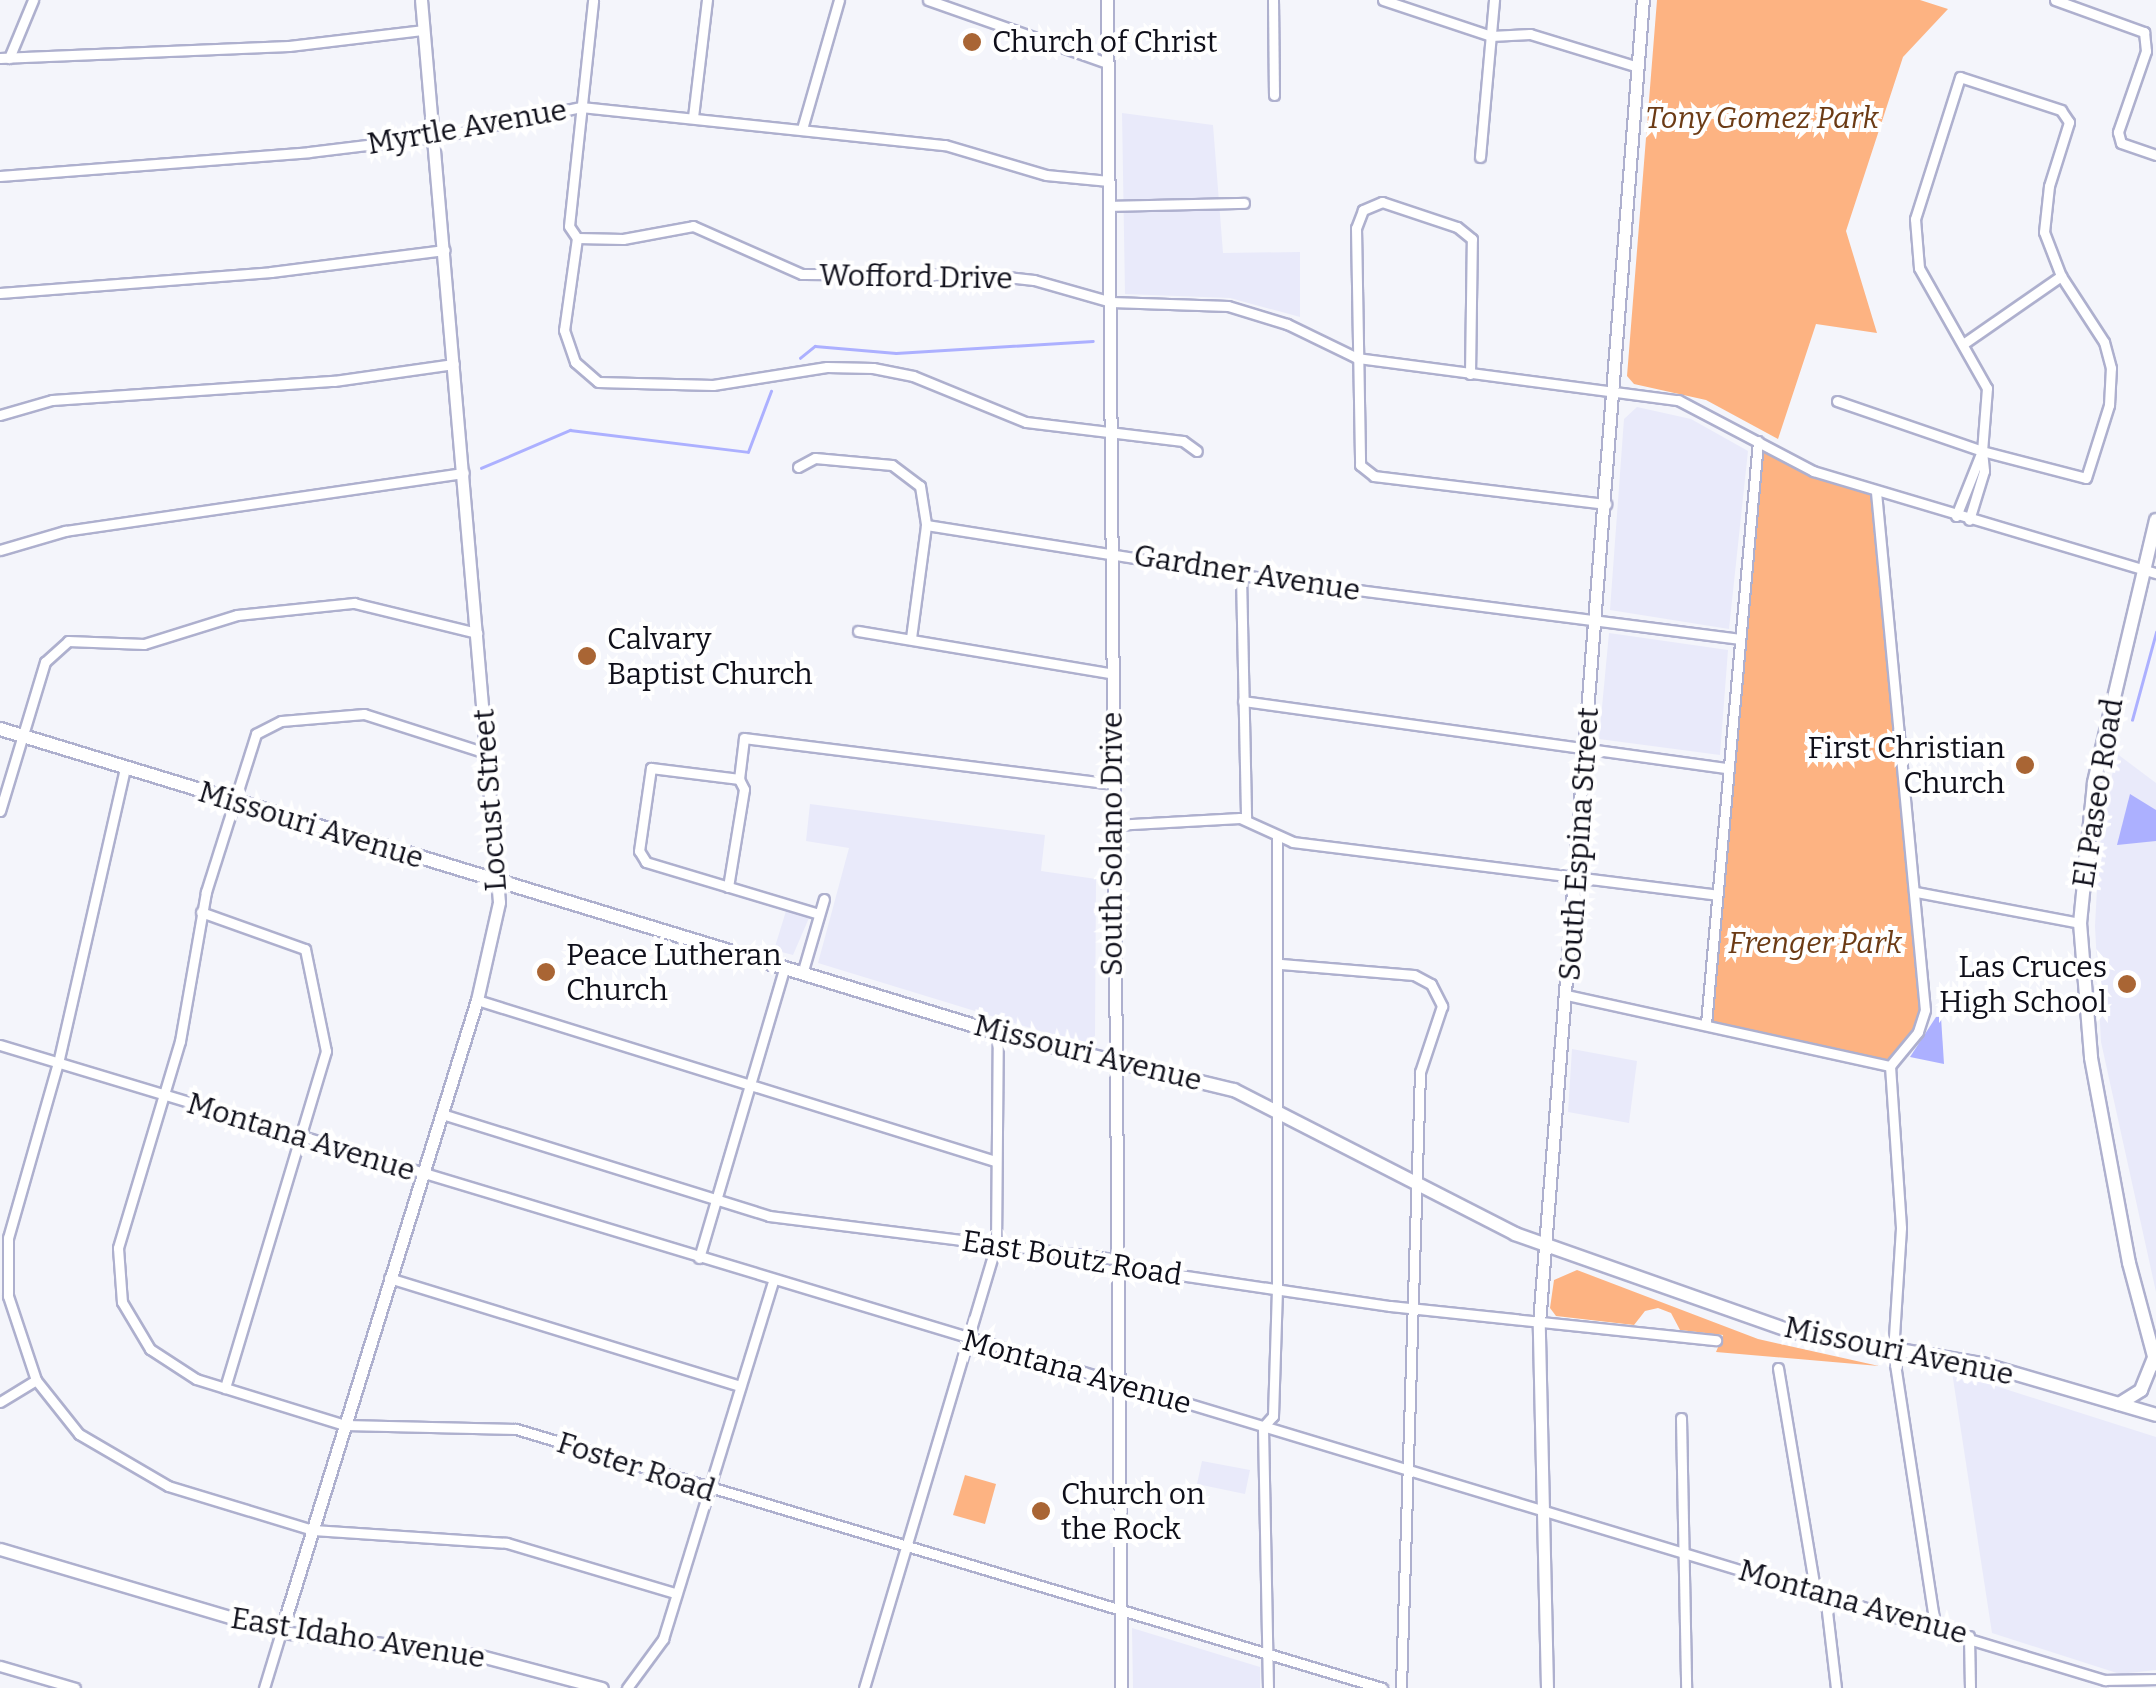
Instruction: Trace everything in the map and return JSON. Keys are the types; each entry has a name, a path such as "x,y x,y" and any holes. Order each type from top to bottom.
{"main road":[{"name":"El Paseo Road","path":"2155,1361 2090,1058 2080,923 2094,784 2150,572 2156,520"},
{"name":"Missouri Avenue","path":"0,730 998,1033 1198,1078 1277,1108 1418,1185 1546,1246 1794,1332 1982,1364 2156,1415"},
{"path":"2119,1404 2142,1390 2155,1361"}],"street":[{"path":"33,0 4,58 289,46 424,30"},
{"name":"Locust Street","path":"264,1688 476,1000 499,882 422,0"},
{"path":"593,0 569,226 577,238 564,330 574,362 598,382 648,387 873,368 913,376 1026,422 1110,436 1183,440 1198,451"},
{"path":"693,117 707,0"},
{"path":"802,129 839,0"},
{"path":"928,0 1107,63"},
{"name":"South Solano Drive","path":"1107,0 1114,553 1110,673 1114,1062 1124,1616 1121,1688"},
{"path":"1273,0 1274,95"},
{"path":"1383,0 1491,36 1530,34 1638,66"},
{"path":"1480,157 1494,0"},
{"name":"South Espina Street","path":"1547,1688 1539,1323 1584,749 1598,623 1643,0"},
{"path":"2055,0 2144,32 2146,51 2118,132 2121,143 2156,155"},
{"path":"1837,401 1982,452 2086,478 2109,405 2111,368 2096,327 2061,276 2043,214 2070,122 2062,110 1960,77 1913,234 1919,268 1966,342 1987,388 1982,452 1984,471 1969,520"},
{"name":"Myrtle Avenue","path":"0,176 282,156 434,136 581,107 945,145 1046,174 1109,181"},
{"path":"1470,374 1472,239 1456,227 1382,202 1364,210 1356,228 1360,465 1374,476 1606,504"},
{"path":"1110,206 1244,204"},
{"name":"Wofford Drive","path":"577,238 623,239 693,226 802,274 990,275 1034,280 1111,302 1228,306 1287,324 1356,358 1678,400 1813,472 2150,572"},
{"path":"0,293 271,272 445,250"},
{"path":"1966,342 2061,276"},
{"path":"0,415 52,400 314,382 454,364"},
{"path":"1706,1024 1758,441"},
{"path":"1956,516 1982,452"},
{"path":"798,467 815,458 892,465 920,486 926,526 911,638"},
{"path":"0,550 65,531 464,473"},
{"path":"1876,492 1925,1010 1918,1032 1890,1066 1901,1228 1892,1351 1935,1626"},
{"name":"Gardner Avenue","path":"926,526 1241,574 1740,639"},
{"path":"1241,574 1246,820"},
{"path":"0,811 45,662 68,641 144,644 236,615 354,603 477,634"},
{"path":"858,632 1110,673"},
{"path":"1243,701 1728,768"},
{"name":"Foster Road","path":"486,753 364,714 275,722 253,739 201,912 180,1040 119,1241 120,1294 132,1326 157,1356 188,1376 345,1425 516,1429 906,1551 1382,1688"},
{"path":"728,886 744,790 738,779 744,738 1113,784"},
{"path":"125,767 58,1063 8,1238 8,1296 36,1380 79,1434 168,1486 313,1530 507,1542 675,1593"},
{"path":"738,779 651,768 639,851 646,862 819,914"},
{"path":"1114,825 1246,820 1277,838 1717,895"},
{"path":"1268,1688 1264,1427 1273,1416 1277,1289 1281,964 1277,838"},
{"path":"1916,892 2080,923"},
{"path":"802,974 824,899"},
{"path":"201,912 290,939 310,959 326,1051 225,1388"},
{"path":"1281,964 1414,975 1436,990 1442,1014 1420,1072 1402,1688"},
{"path":"699,1258 784,969"},
{"path":"1567,995 1890,1066"},
{"path":"476,1000 995,1161"},
{"path":"864,1688 996,1246 998,1033"},
{"name":"Montana Avenue","path":"0,1045 967,1341 1121,1382 2105,1680 2156,1679"},
{"name":"East Boutz Road","path":"442,1114 769,1216 1120,1260 1139,1269 1416,1310 1716,1340"},
{"path":"390,1278 739,1386"},
{"path":"627,1688 662,1638 773,1281"},
{"path":"1778,1368 1815,1590 1826,1603 1836,1688"},
{"path":"0,1402 36,1380"},
{"path":"1681,1418 1686,1688"},
{"name":"East Idaho Avenue","path":"0,1550 281,1632 477,1655 602,1688"},
{"path":"1969,1636 1970,1688"},
{"path":"0,1666 75,1688"}],"shaded area":[{"path":"1122,113 1213,125 1223,253 1300,252 1300,317 1230,298 1125,294"},
{"path":"1637,407 1691,419 1748,451 1729,629 1610,610 1624,419"},
{"path":"1609,633 1728,650 1720,755 1599,739"},
{"name":"Las Cruces High School","path":"2116,753 2156,783 2156,1292 2101,1042 2095,926 2099,850"},
{"path":"810,804 1045,835 1041,871 1096,879 1095,1036 1084,1042 1060,1037 818,963 849,848 806,841"},
{"path":"786,911 809,918 793,955 774,950"},
{"path":"1572,1049 1637,1061 1629,1123 1568,1112"},
{"path":"1952,1372 2156,1437 2156,1670 2120,1674 1992,1633"},
{"path":"1202,1461 1250,1470 1245,1494 1197,1484"},
{"path":"1132,1628 1260,1667 1260,1688 1133,1688"}],"green space":[{"name":"Tony Gomez Park","path":"1657,0 1920,0 1948,9 1903,57 1846,231 1877,333 1816,324 1778,439 1706,400 1634,384 1627,376"},
{"name":"Frenger Park","path":"1758,441 1813,471 1876,492 1923,1022 1890,1066 1706,1024"},
{"path":"1577,1270 1758,1339 1879,1366 1716,1352 1723,1335 1680,1330 1671,1313 1658,1308 1645,1311 1634,1325 1556,1316 1550,1308 1554,1280"},
{"path":"965,1475 996,1484 985,1524 953,1515"}],"water":[{"path":"2130,794 2156,810 2156,841 2117,845"},
{"path":"1936,1017 1941,1017 1944,1064 1910,1057"}],"waterway":[{"path":"800,358 815,346 896,353 1093,341"},
{"path":"481,468 570,430 748,452 771,391"},
{"path":"2132,720 2156,632"}],"place":[{"name":"Church of Christ","path":"972,42"},
{"name":"Calvary Baptist Church","path":"587,656"},
{"name":"First Christian Church","path":"2025,765"},
{"name":"Peace Lutheran Church","path":"546,972"},
{"name":"Las Cruces High School","path":"2127,984"},
{"name":"Church on the Rock","path":"1041,1511"}]}
